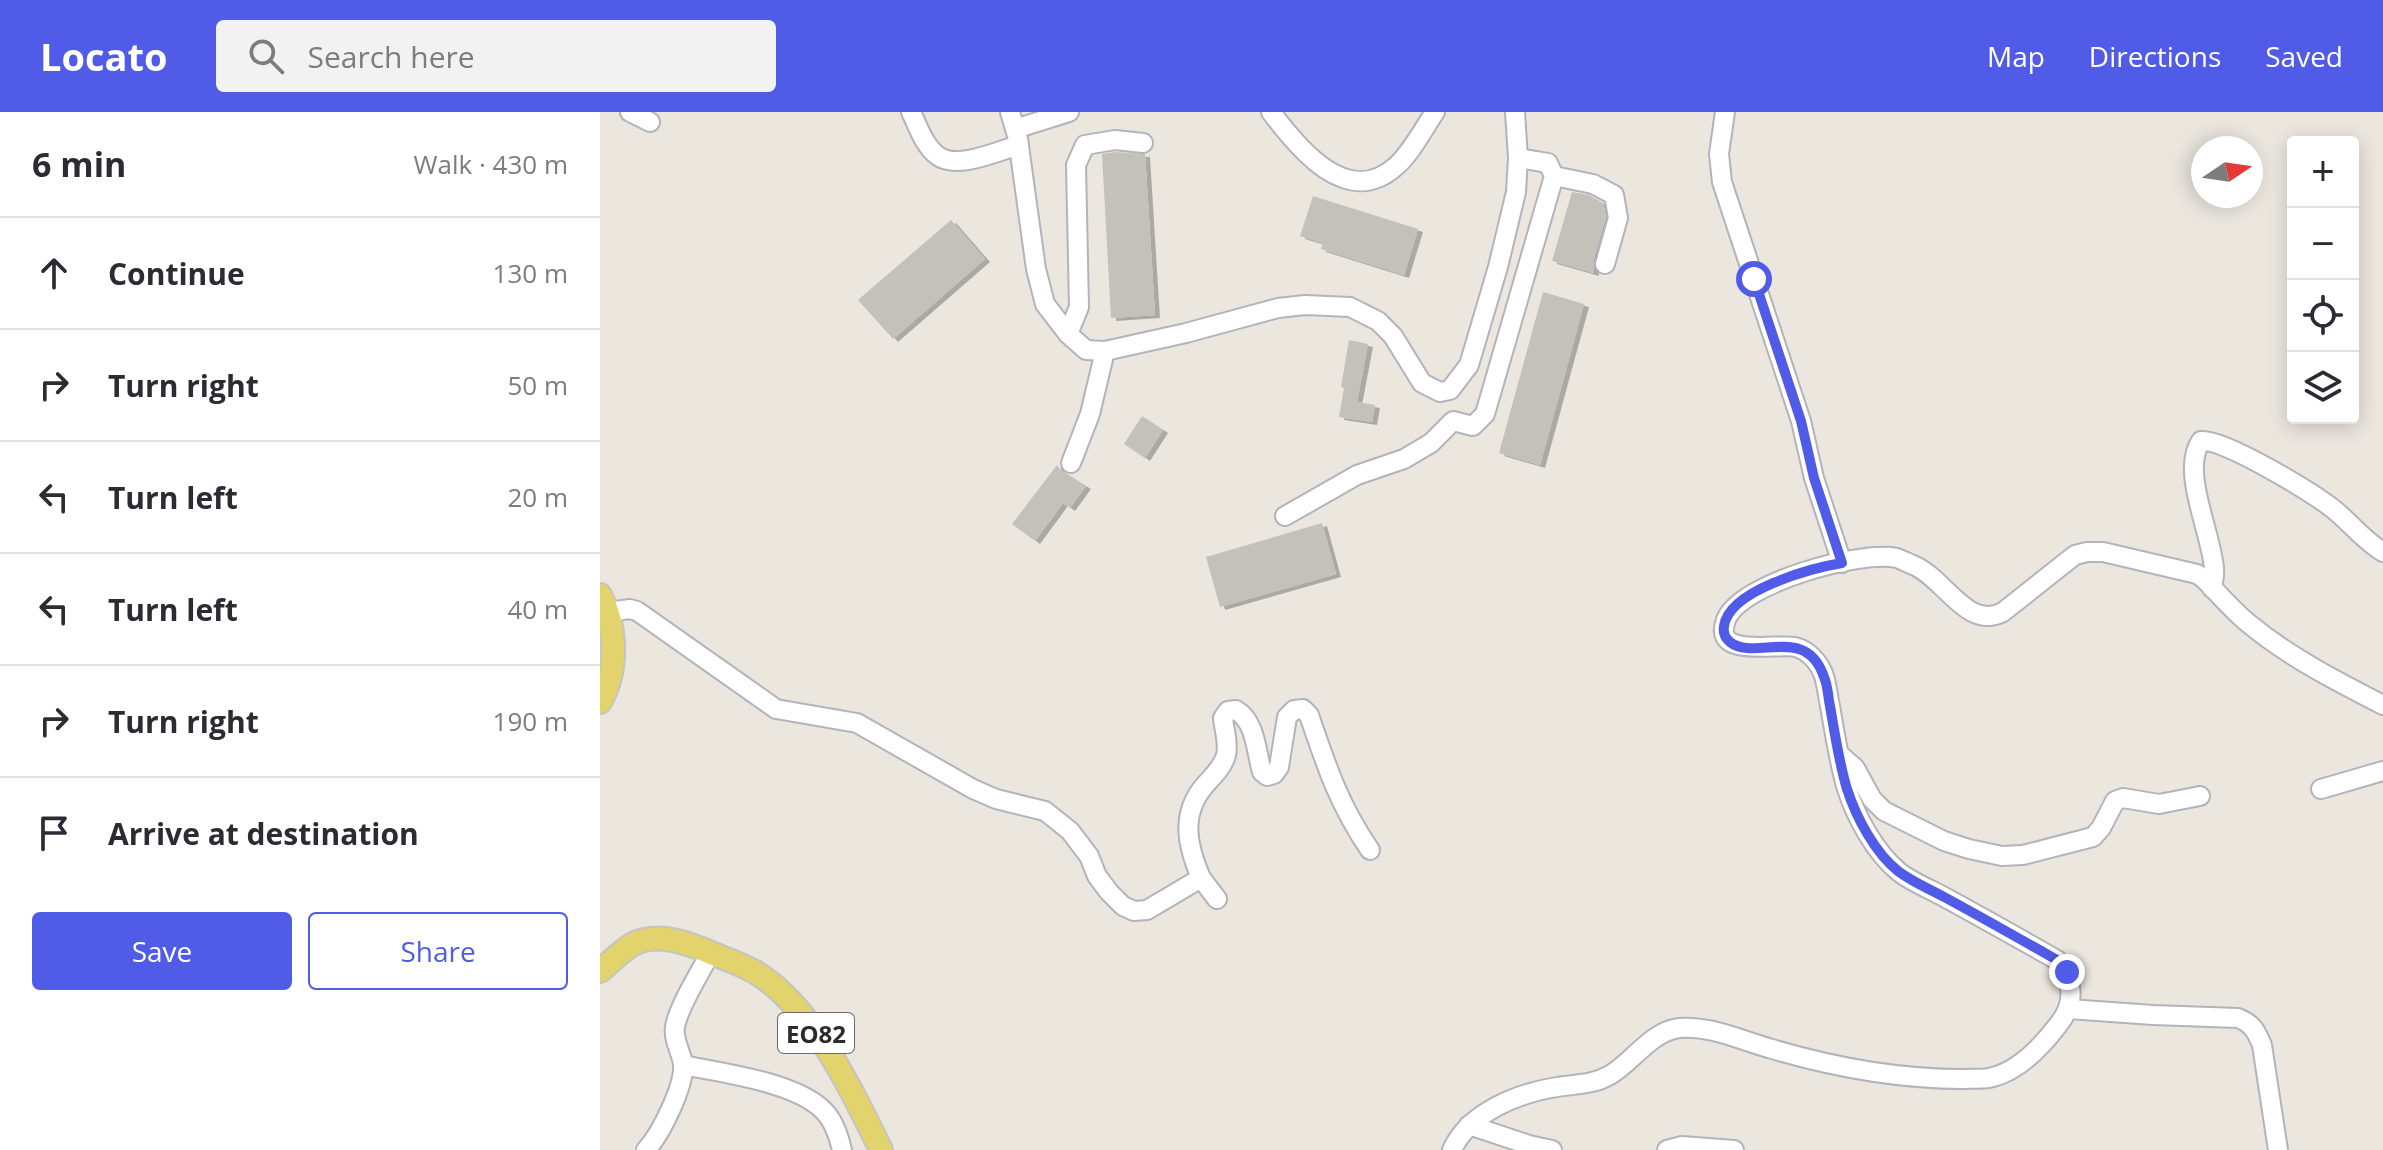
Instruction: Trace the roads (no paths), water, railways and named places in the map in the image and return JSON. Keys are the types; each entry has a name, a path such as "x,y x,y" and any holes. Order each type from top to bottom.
{"main road":[{"path":"600,702 612,664 612,637 604,603"},
{"name":"ΕΟ82","path":"600,971 635,943 669,940 691,944 756,973 801,1013 827,1050 881,1150"}],"street":[{"path":"630,112 650,122"},
{"path":"911,112 925,141 939,157 957,162 1014,129 1069,112"},
{"path":"1271,112 1311,160 1332,175 1360,181 1379,179 1397,166 1435,112"},
{"path":"1014,129 1036,269 1045,304 1068,334 1086,350 1105,351 1278,308 1305,305 1350,307 1378,321 1393,336 1422,383 1440,392 1450,390 1469,365 1491,291 1516,192 1518,158 1515,112"},
{"path":"1725,112 1719,154 1722,182 1801,421 1814,478 1842,563"},
{"path":"1068,334 1079,307 1076,165 1085,145 1115,140 1143,143"},
{"path":"1453,421 1473,426 1485,414 1554,176 1548,163 1518,158"},
{"path":"1554,176 1593,184 1614,195 1618,218 1605,264"},
{"path":"1491,291 1518,300"},
{"path":"1071,463 1090,414 1105,351"},
{"path":"1450,390 1453,421"},
{"path":"1285,516 1357,475 1404,459 1431,443 1453,421"},
{"path":"2212,588 2214,571 2194,476 2195,455 2201,441 2222,445 2274,472 2331,508 2383,552"},
{"path":"1452,1150 1469,1125 1489,1111 1535,1092 1594,1082 1611,1075 1656,1037 1676,1028 1699,1028 1785,1053 1868,1070 1928,1078 1991,1078 2012,1070 2029,1057 2069,1009 2072,989 2067,972 2057,960 1898,871 1876,846 1847,790 1824,677 1809,653 1796,647 1749,647 1727,640 1723,629 1727,616 1738,604 1763,588 1798,573 1842,563 1895,558 1918,567 1934,578 1971,613 1983,617 1995,616 2066,560 2087,552 2103,552 2197,574 2245,621 2277,645 2323,674 2383,705"},
{"path":"604,603 637,611 776,709 857,723 973,789 996,799 1045,811 1070,831 1089,856 1097,876 1123,906 1134,911 1147,910 1201,878"},
{"path":"1217,899 1201,878 1192,858 1188,817 1193,802 1226,756 1223,718 1228,711 1236,710 1250,724 1262,772 1267,776 1274,774 1279,767 1287,717 1294,710 1303,709 1309,715 1345,809 1370,850"},
{"path":"1839,754 1855,768 1872,799 1884,811 1944,841 2002,856 2023,855 2093,837 2115,801 2123,798 2159,804 2200,796"},
{"path":"2321,789 2383,771"},
{"path":"646,1150 656,1139 673,1106 683,1065 675,1028 711,952"},
{"path":"2069,1009 2238,1018 2248,1022 2256,1029 2262,1045 2278,1150"},
{"path":"683,1065 761,1081 798,1094 824,1111 837,1133 842,1150"},
{"path":"1469,1125 1552,1150"},
{"path":"1667,1150 1682,1146 1734,1150"}]}
